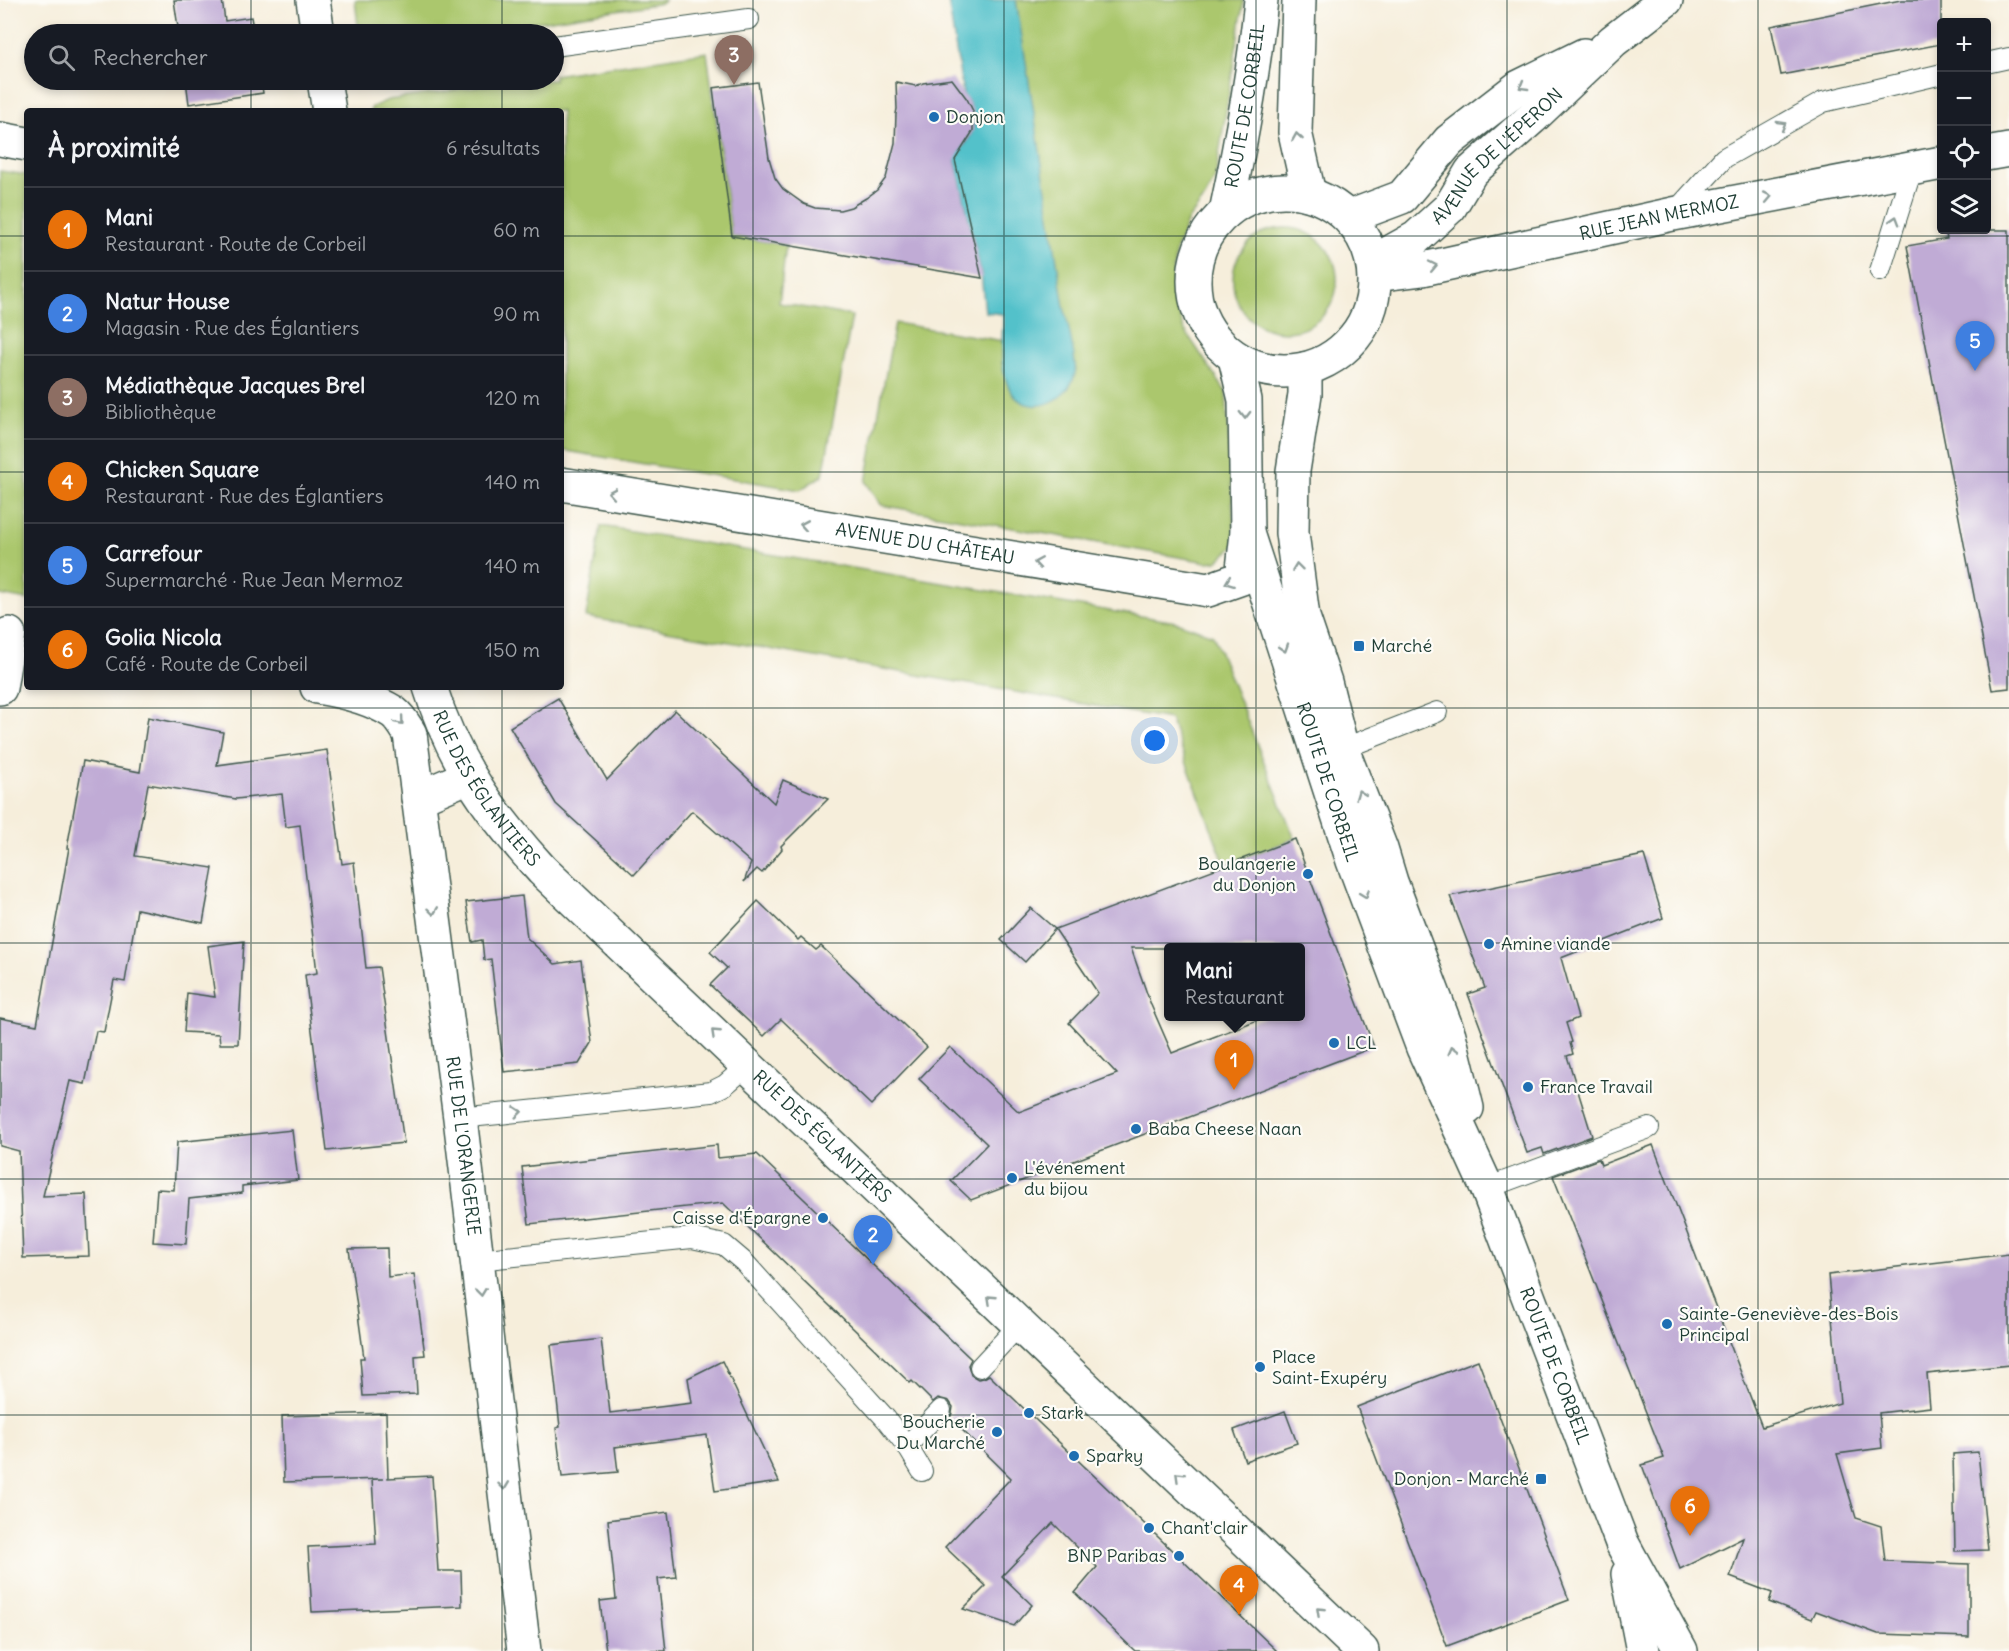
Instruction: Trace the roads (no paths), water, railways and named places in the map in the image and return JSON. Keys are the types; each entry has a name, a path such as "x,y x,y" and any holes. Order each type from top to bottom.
{"main road":[{"path":"313,0 317,24"},
{"name":"ROUTE DE CORBEIL","path":"1226,212 1236,167 1257,41 1261,0"},
{"path":"1299,0 1295,132 1309,194"},
{"name":"AVENUE DE L'ÉPERON","path":"1374,269 1416,238 1450,207 1471,172 1613,41 1666,0"},
{"name":"AVENUE DE L'ÉPERON","path":"1349,217 1402,196 1449,141 1519,87 1613,41"},
{"path":"326,90 329,108"},
{"path":"0,139 24,143"},
{"path":"1991,153 2009,150"},
{"name":"RUE JEAN MERMOZ","path":"1374,269 1423,269 1673,214 1927,166"},
{"path":"1280,190 1309,194 1330,203 1349,217 1364,238 1374,269 1371,307 1357,335 1334,357 1305,369 1281,372 1257,368 1235,358 1216,341 1203,320 1195,297 1194,273 1199,250 1210,229 1226,212 1251,196 1280,190"},
{"name":"ROUTE DE CORBEIL","path":"1235,358 1245,400 1247,533 1353,861 1423,1048 1487,1188 1622,1543 1681,1651"},
{"name":"ROUTE DE CORBEIL","path":"1305,369 1305,394 1293,471 1292,532 1303,617 1325,682 1342,749 1449,1035 1487,1188"},
{"name":"AVENUE DU CHÂTEAU","path":"564,484 1208,590 1242,578 1247,533"},
{"path":"0,688 12,635"},
{"name":"RUE DE L'ORANGERIE","path":"359,690 393,712 410,734 460,1118 524,1651"},
{"name":"RUE DES ÉGLANTIERS","path":"431,690 440,720 469,776 509,834 542,870 1362,1651"},
{"path":"418,798 469,776"},
{"name":"ROUTE DE CORBEIL","path":"1622,1543 1643,1651"}],"lane":[{"path":"564,45 749,19"},
{"path":"1991,62 2009,58"},
{"path":"1673,214 1724,158 1824,102 1937,75"},
{"path":"1880,271 1927,166"},
{"path":"1342,749 1437,712"},
{"path":"460,1118 711,1092 725,1085 748,1065"},
{"path":"1487,1188 1649,1128"},
{"path":"477,1260 692,1238 724,1245 752,1270 886,1419 907,1446 922,1471"},
{"path":"980,1367 1019,1325"},
{"path":"907,1446 941,1410"}],"water":[{"path":"948,0 1016,0 1075,368 1071,383 1065,392 1047,404 1027,404 1018,399 1010,390 1003,362 1003,314 985,312 981,273 954,156 967,142 974,127 974,119 969,103 963,94"}],"place":[{"name":"Médiathèque Jacques Brel","path":"734,85"},
{"name":"Donjon","path":"934,117"},
{"name":"Carrefour","path":"1975,371"},
{"name":"Marché","path":"1359,646"},
{"name":"Boulangerie du Donjon","path":"1308,874"},
{"name":"Amine viande","path":"1489,944"},
{"name":"LCL","path":"1334,1043"},
{"name":"France Travail","path":"1528,1087"},
{"name":"Mani","path":"1234,1090"},
{"name":"Baba Cheese Naan","path":"1136,1129"},
{"name":"L'événement du bijou","path":"1012,1178"},
{"name":"Caisse d'Épargne","path":"823,1218"},
{"name":"Natur House","path":"873,1265"},
{"name":"Sainte-Geneviève-des-Bois Principal","path":"1667,1324"},
{"name":"Place Saint-Exupéry","path":"1260,1367"},
{"name":"Stark","path":"1029,1413"},
{"name":"Boucherie Du Marché","path":"997,1432"},
{"name":"Sparky","path":"1074,1456"},
{"name":"Donjon - Marché","path":"1541,1479"},
{"name":"Chant'clair","path":"1149,1528"},
{"name":"Golia Nicola","path":"1690,1536"},
{"name":"BNP Paribas","path":"1179,1556"},
{"name":"Chicken Square","path":"1239,1615"}]}
